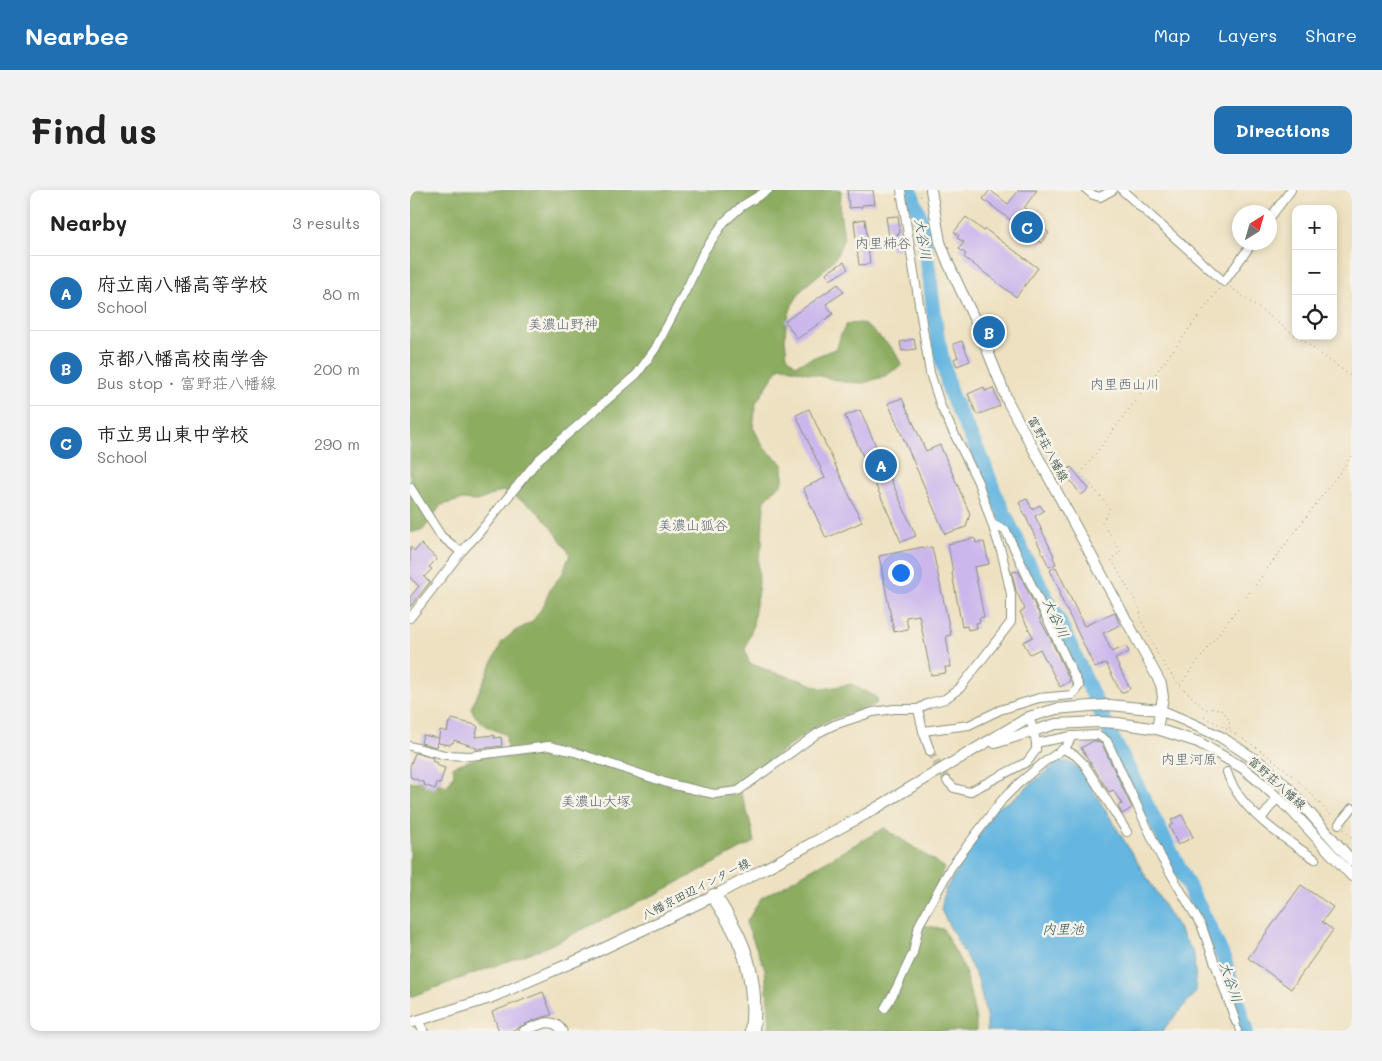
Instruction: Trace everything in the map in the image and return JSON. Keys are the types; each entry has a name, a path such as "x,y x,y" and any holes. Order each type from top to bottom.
{"highway":[{"path":"714,896 739,962 743,980 746,1008 744,1031"},
{"path":"714,896 735,931 746,959 754,998 752,1031"}],"main road":[{"name":"富野荘八幡線","path":"932,192 940,242 979,329 1008,402 1160,684 1163,698 1158,729 1198,742 1243,768 1278,797 1352,876"},
{"name":"八幡京田辺インター線","path":"414,1022 499,994 594,953 714,896 866,814 1030,717 1056,709 1090,706 1110,705 1160,710"},
{"name":"富野荘八幡線","path":"1160,710 1220,737 1265,766 1285,785 1352,861"},
{"name":"八幡京田辺インター線","path":"979,748 1056,724 1098,722 1158,729"}],"street":[{"path":"410,618 461,552 538,460 637,374 655,349 703,253 724,222 742,206 768,190"},
{"path":"1087,190 1093,195 1100,197 1113,190"},
{"path":"1122,190 1224,282 1246,250"},
{"path":"1277,209 1291,190"},
{"path":"410,746 445,755 470,756 549,746 575,752 670,784 714,794 738,791 818,733 834,725 873,712 894,709 918,709 929,703 945,699 960,688 1011,622 1011,594 1002,554 978,482 941,407 930,373 901,194"},
{"path":"410,486 441,536 461,552"},
{"path":"923,731 968,725 1000,710 1039,698 1072,695 1079,686 1006,531 992,524"},
{"path":"918,709 930,751"},
{"path":"947,781 954,788 969,792 1027,762 1036,750 1030,717"},
{"path":"1036,743 1072,736 1098,735 1107,741 1162,857 1202,927 1236,1022"},
{"path":"885,1008 913,952 919,925 952,867 1002,800 1043,763 1066,747 1072,736"},
{"path":"1063,749 1074,755 1084,764 1127,832"},
{"path":"1227,772 1230,783 1252,810 1272,830 1315,859"},
{"path":"1261,819 1278,797"},
{"path":"1339,824 1352,808"},
{"path":"414,1022 423,1031"},
{"path":"524,1031 549,1022 558,1025 562,1031"}],"lane":[{"path":"1236,1022 1239,1031"}],"path":[{"path":"901,194 932,192"},
{"path":"1230,729 1230,720 1223,712 1218,708 1205,709 1179,685 1161,660 1141,620 1140,609 1111,559 1121,552 1102,522 1109,511 1109,507 1081,473 1224,282 1292,333"},
{"path":"1301,340 1352,377"},
{"path":"1179,685 1352,456"}],"green space":[{"path":"410,190 841,190 840,212 844,238 836,257 803,288 792,305 786,324 787,356 795,365 837,348 841,334 847,324 862,323 893,349 902,365 885,376 864,383 844,382 780,366 756,403 753,427 764,448 783,464 783,482 765,500 762,546 758,560 759,583 753,625 745,650 749,663 823,689 851,684 877,698 876,704 827,721 811,730 736,783 747,812 754,842 660,892 546,947 410,997 410,782 430,781 447,786 454,775 453,766 488,755 507,756 506,735 481,722 471,708 502,642 515,631 532,622 544,605 550,589 563,573 570,554 550,525 531,506 502,491 477,501 461,500 441,505 424,529 410,533"},
{"path":"884,828 944,867 923,925 943,929 965,970 976,1020 976,1031 768,1031 770,1024 765,969 746,923 761,898"}],"water":[{"name":"内里池","path":"1067,761 1080,769 1194,954 1196,992 1162,1031 987,1031 987,1020 978,979 941,910 945,890 996,808 1010,801 1057,763"}],"building":[{"path":"847,190 873,190 875,204 849,208"},
{"path":"990,190 1008,204 1019,190 1037,190 1024,208 1038,218 1035,222 1049,233 1041,243 983,199"},
{"path":"898,216 900,233 897,234 899,249 891,250 886,217"},
{"path":"966,217 1038,268 1016,297 964,257 966,254 959,249 964,242 957,238 959,236 954,232"},
{"path":"865,219 870,264 859,265 854,221"},
{"path":"844,262 848,269 830,280 826,273"},
{"path":"838,284 844,292 826,304 833,314 797,339 785,321"},
{"path":"914,339 916,349 902,351 900,342"},
{"path":"962,341 970,361 957,366 954,359 958,357 953,344"},
{"path":"984,387 985,391 993,388 1000,406 977,415 968,394"},
{"path":"902,398 926,451 940,445 970,514 966,527 945,534 888,403"},
{"path":"809,409 862,522 826,538 803,488 825,478 796,415"},
{"path":"860,410 916,536 901,542 845,416"},
{"path":"1071,467 1089,489 1081,495 1065,473"},
{"path":"1027,499 1032,509 1040,505 1044,511 1035,516 1054,556 1056,564 1049,567 1019,502"},
{"path":"975,538 976,543 984,542 989,564 974,567 984,617 979,618 980,622 976,623 977,628 968,630 967,626 962,627 948,544"},
{"path":"421,544 437,559 429,567 432,569 424,577 430,582 410,607 410,597 419,586 410,578 410,547 415,551"},
{"path":"923,547 932,547 951,635 946,636 951,667 945,667 946,673 931,675 919,615 906,617 908,629 894,632 879,556"},
{"path":"1056,567 1084,626 1115,613 1120,625 1103,633 1112,652 1126,646 1129,652 1115,659 1130,689 1121,693 1106,663 1095,668 1059,594 1061,593 1050,570"},
{"path":"1018,571 1070,681 1060,687 1040,649 1030,654 1023,642 1033,637 1020,612 1025,609 1016,591 1012,572"},
{"path":"452,719 476,725 478,727 475,737 494,735 494,738 501,737 502,746 476,749 454,740 450,745 438,743 440,730 447,732 449,722"},
{"path":"423,735 438,738 436,747 421,743"},
{"path":"1093,741 1102,744 1132,808 1122,814 1118,806 1122,804 1113,790 1109,792 1081,748"},
{"path":"415,753 433,758 432,761 437,763 436,765 445,768 440,784 437,783 435,789 410,777 410,766"},
{"path":"1182,815 1193,837 1178,845 1169,826 1173,824 1171,820"},
{"path":"1301,885 1333,907 1322,922 1333,930 1291,989 1248,958"},
{"path":"543,992 552,1015 537,1019 511,1031 499,1031 492,1012"}],"waterway":[{"name":"大谷川","path":"910,190 922,222 937,336 950,393 984,464 995,494 1026,559 1059,621 1113,739 1209,926 1224,959 1246,1031"}],"tunnel":[{"path":"930,751 947,781"}],"place":[{"name":"市立男山東中学校","path":"1027,227"},
{"name":"京都八幡高校南学舎","path":"989,332"},
{"name":"府立南八幡高等学校","path":"881,465"}],"district":[{"name":"内里柿谷","path":"883,243"},
{"name":"美濃山野神","path":"563,324"},
{"name":"内里西山川","path":"1125,384"},
{"name":"美濃山狐谷","path":"693,525"},
{"name":"内里河原","path":"1189,759"},
{"name":"美濃山大塚","path":"596,801"}]}
